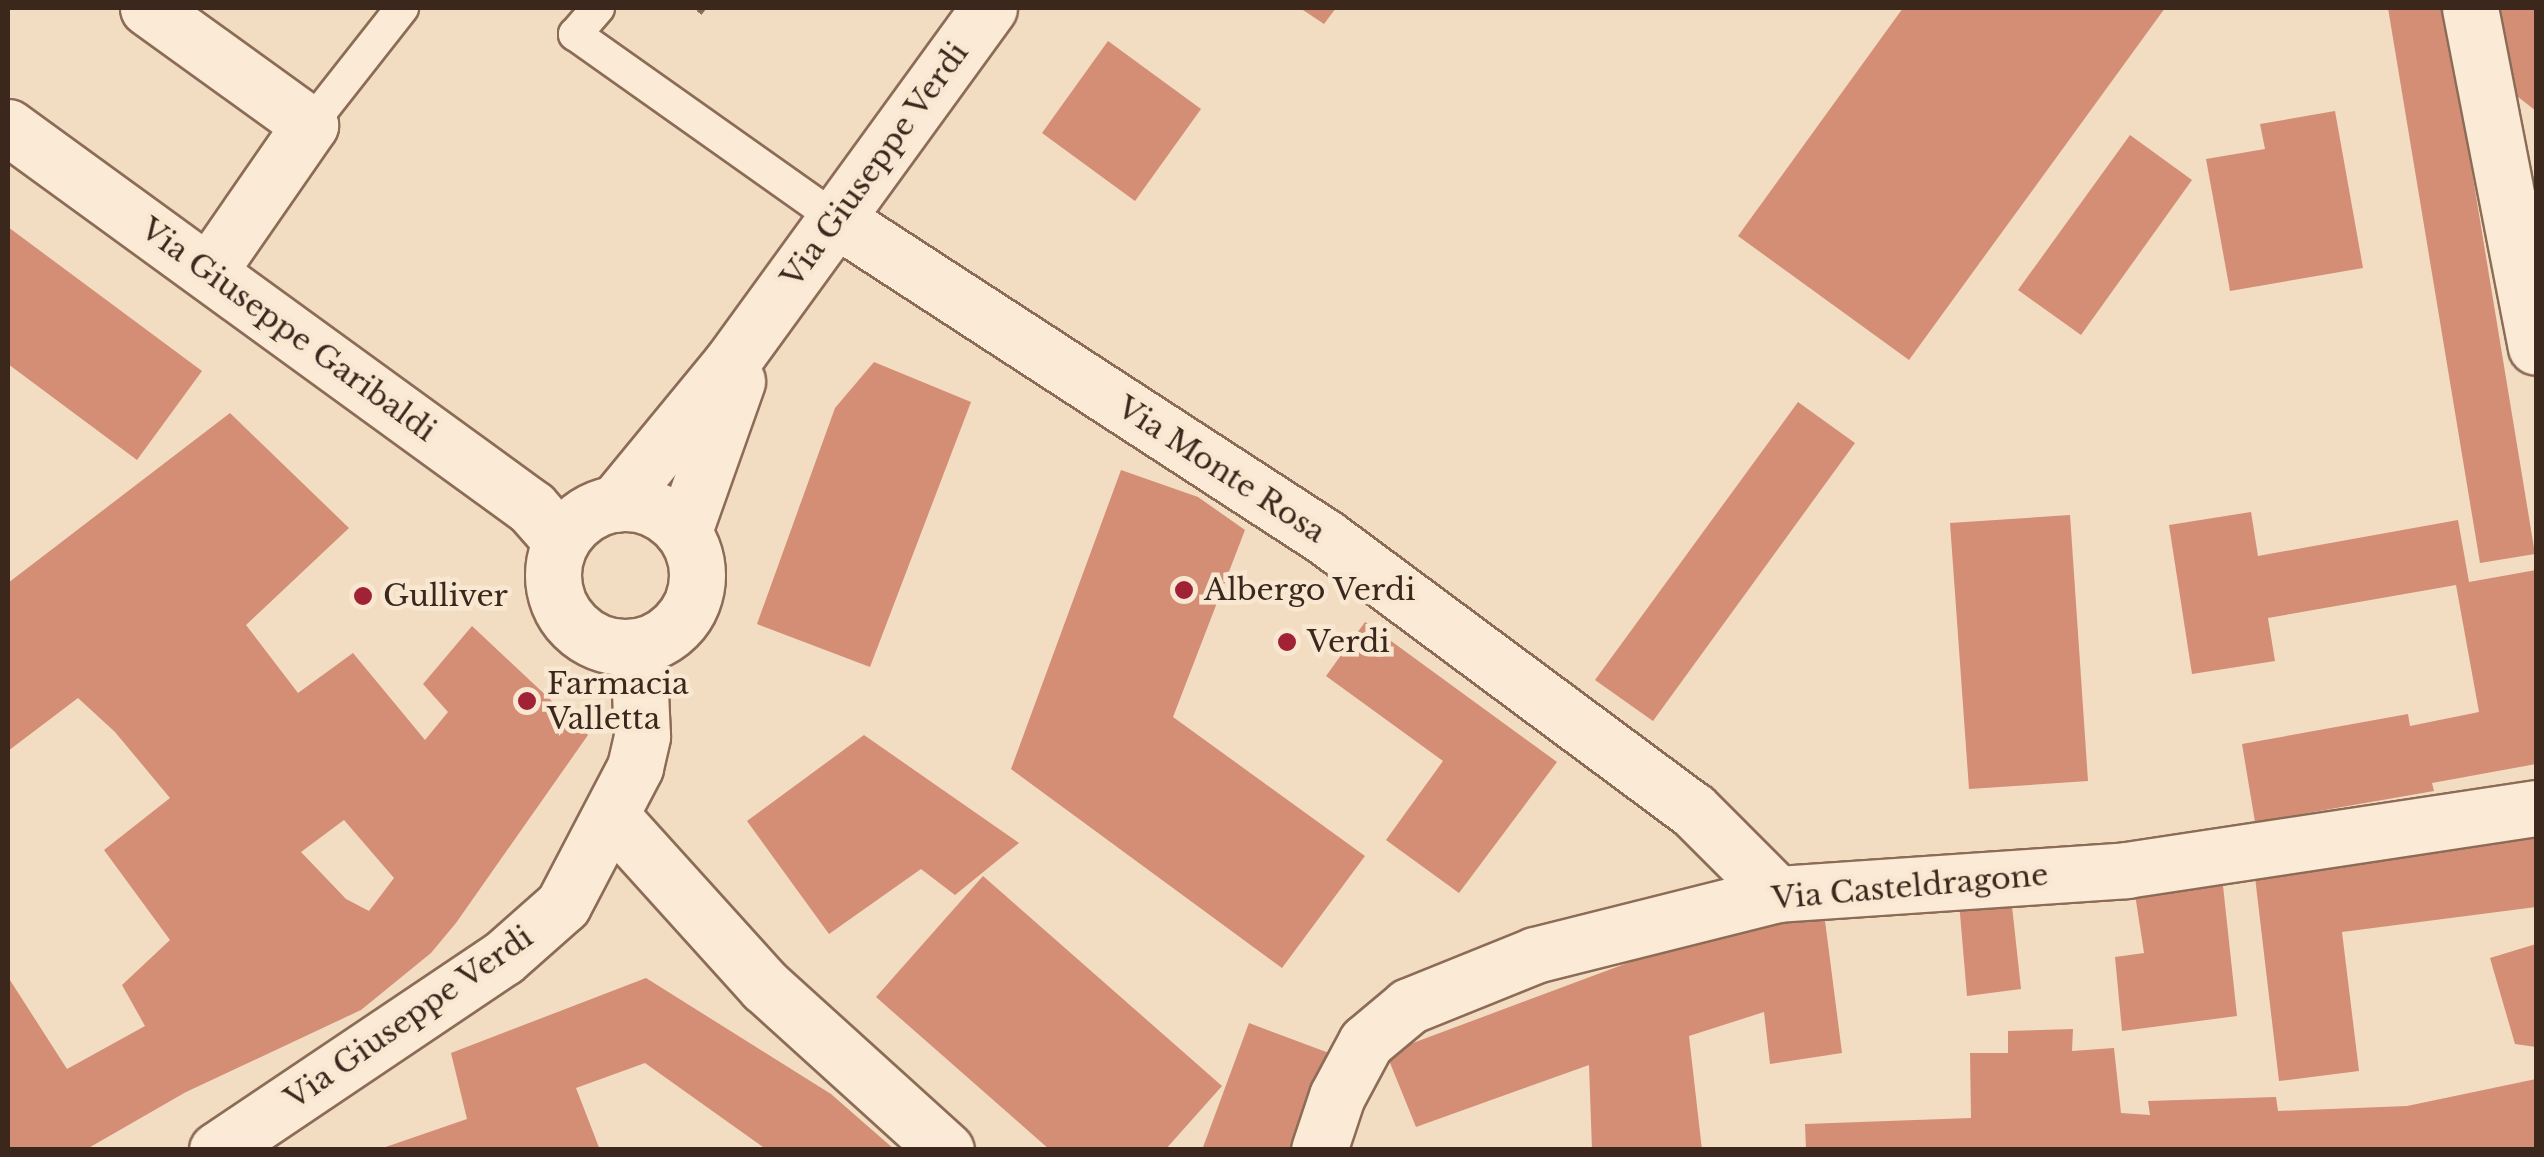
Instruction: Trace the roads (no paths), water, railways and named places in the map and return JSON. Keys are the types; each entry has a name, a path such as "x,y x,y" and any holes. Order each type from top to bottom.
{"street":[{"path":"148,8 310,125 209,271"},
{"name":"Via Giuseppe Verdi","path":"560,542 589,512 615,504 761,323 988,8"},
{"path":"2470,8 2536,347"},
{"name":"Via Giuseppe Garibaldi","path":"8,127 532,508 560,542"},
{"name":"Via Monte Rosa","path":"836,219 1325,537 1693,810 1777,894"},
{"name":"Via Giuseppe Verdi","path":"684,531 761,323"},
{"path":"560,542 553,587 568,620 595,641 638,647 672,631 695,596 698,574 684,531 651,507 615,504"},
{"name":"Via Giuseppe Verdi","path":"217,1150 503,958 563,905 613,818 642,736 638,647"},
{"name":"Via Casteldragone","path":"1320,1150 1337,1096 1366,1042 1410,1006 1534,954 1777,894 2126,870 2536,808"},
{"path":"613,818 765,986 946,1150"}],"lane":[{"path":"310,125 402,8"},
{"path":"598,8 576,34 836,219"}],"place":[{"name":"Albergo Verdi","path":"1184,590"},
{"name":"Gulliver","path":"363,596"},
{"name":"Verdi","path":"1287,642"},
{"name":"Farmacia Valletta","path":"527,701"}]}
